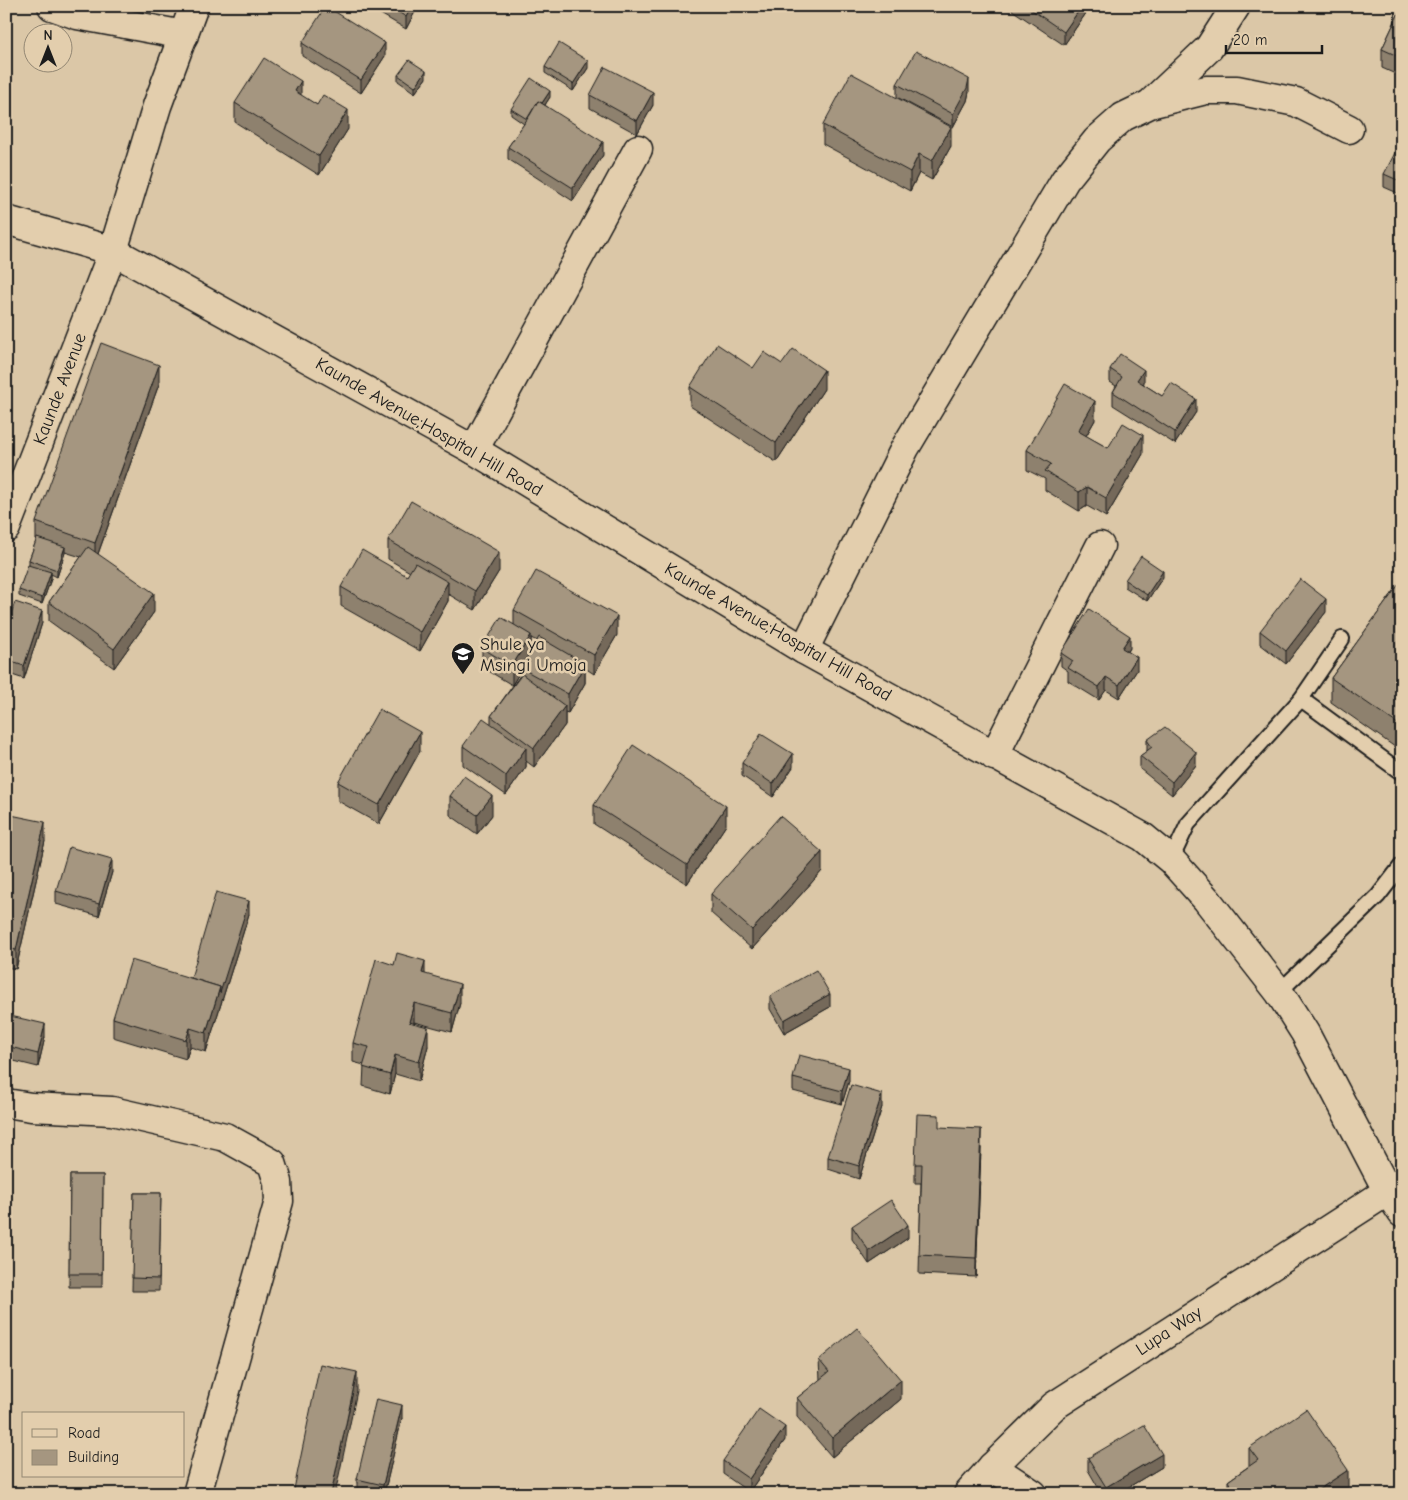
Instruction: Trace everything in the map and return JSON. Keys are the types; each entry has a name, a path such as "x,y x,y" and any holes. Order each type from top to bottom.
{"street":[{"path":"52,6 77,15 184,35"},
{"name":"Kaunde Avenue","path":"6,528 113,250 157,106 194,6"},
{"path":"1150,104 1210,48 1236,6"},
{"path":"804,650 905,448 1065,180 1097,140 1123,117 1150,104 1206,90 1236,90 1296,102 1349,129"},
{"path":"474,450 638,149"},
{"name":"Kaunde Avenue;Hospital Hill Road","path":"6,220 113,250 474,450 804,650 1143,837 1171,860 1207,900 1279,992 1394,1186 1402,1213"},
{"path":"994,756 1100,546"},
{"path":"6,1103 31,1107 112,1111 225,1137 272,1162 278,1182 279,1201 197,1494"},
{"name":"Lupa Way","path":"968,1494 992,1467 1054,1406 1394,1186"},
{"path":"992,1467 1033,1494"}],"lane":[{"path":"1171,860 1188,824 1301,698 1342,639"},
{"path":"1301,698 1402,773"},
{"path":"1279,992 1378,896 1402,865"}],"building":[{"path":"326,6 385,43 361,80 302,43"},
{"path":"389,6 412,6 406,17"},
{"path":"1026,6 1082,6 1064,32"},
{"path":"1402,6 1402,58 1382,49"},
{"path":"559,43 588,61 573,84 545,67"},
{"path":"916,51 969,79 967,88 953,114 897,84"},
{"path":"264,58 301,81 295,91 317,105 323,95 348,110 319,156 235,103"},
{"path":"409,60 426,71 415,87 398,75"},
{"path":"605,67 653,92 637,121 590,95"},
{"path":"851,73 951,127 932,161 919,154 910,172 823,125"},
{"path":"531,78 550,91 542,103 538,101 527,119 511,109"},
{"path":"538,101 603,142 573,188 508,147"},
{"path":"1397,149 1402,152 1402,182 1384,174"},
{"path":"101,343 159,365 95,543 36,522"},
{"path":"717,344 753,368 764,352 782,364 793,349 824,370 776,443 690,387"},
{"path":"1120,354 1144,370 1137,380 1162,396 1171,383 1196,399 1175,432 1113,392 1122,377 1110,369"},
{"path":"1065,384 1095,401 1078,431 1108,448 1123,423 1143,435 1106,498 1087,487 1079,492 1045,471 1051,464 1027,450"},
{"path":"411,501 499,552 475,591 388,540"},
{"path":"37,538 65,547 57,570 29,560"},
{"path":"88,547 154,593 114,649 49,602"},
{"path":"362,550 407,576 415,563 448,582 420,632 341,587"},
{"path":"1141,556 1163,571 1147,595 1125,580"},
{"path":"28,565 51,572 42,598 19,590"},
{"path":"536,571 617,616 594,655 514,610"},
{"path":"1300,579 1326,599 1286,651 1260,631"},
{"path":"1402,580 1402,727 1331,678"},
{"path":"15,602 42,611 24,666 6,660 6,628"},
{"path":"1089,609 1130,636 1122,648 1137,657 1119,685 1106,677 1099,687 1068,668 1073,661 1061,653"},
{"path":"501,617 531,635 512,666 482,648"},
{"path":"539,637 585,664 568,694 521,668"},
{"path":"522,674 565,706 534,748 491,716"},
{"path":"379,709 420,732 379,805 338,782"},
{"path":"483,718 526,748 506,776 463,746"},
{"path":"1165,727 1196,752 1172,782 1140,756 1152,747 1147,740"},
{"path":"761,734 793,754 773,784 742,763"},
{"path":"633,745 726,806 687,865 594,805"},
{"path":"464,776 492,796 477,815 450,796"},
{"path":"6,814 45,822 16,950 6,948"},
{"path":"780,816 822,852 752,930 711,894"},
{"path":"69,847 112,859 99,904 56,891"},
{"path":"216,892 249,901 220,993 220,987 191,978"},
{"path":"397,953 425,961 422,973 460,984 452,1013 414,1003 409,1022 428,1027 419,1062 395,1055 390,1075 363,1067 369,1047 353,1043 376,959 394,965"},
{"path":"131,960 220,987 206,1033 190,1028 186,1040 113,1018"},
{"path":"816,970 830,994 784,1020 770,996"},
{"path":"6,1015 45,1024 38,1054 6,1046"},
{"path":"799,1055 849,1068 842,1091 793,1078"},
{"path":"851,1085 882,1094 859,1166 828,1157"},
{"path":"917,1114 939,1115 939,1127 981,1129 976,1258 919,1255 922,1164 915,1164"},
{"path":"70,1175 103,1175 102,1274 69,1274"},
{"path":"134,1193 161,1193 159,1279 132,1278"},
{"path":"891,1200 908,1225 869,1251 852,1226"},
{"path":"857,1328 901,1380 832,1438 797,1398 829,1372 819,1360"},
{"path":"320,1364 357,1372 331,1494 293,1494"},
{"path":"376,1399 402,1405 383,1485 357,1479"},
{"path":"759,1409 785,1427 749,1479 723,1461"},
{"path":"1306,1409 1348,1470 1312,1494 1236,1494 1228,1481 1258,1460 1249,1448"},
{"path":"1144,1425 1162,1454 1106,1487 1088,1458"},
{"path":"356,1489 379,1494 355,1494"}],"place":[{"name":"Shule ya Msingi Umoja","path":"463,675"}]}
